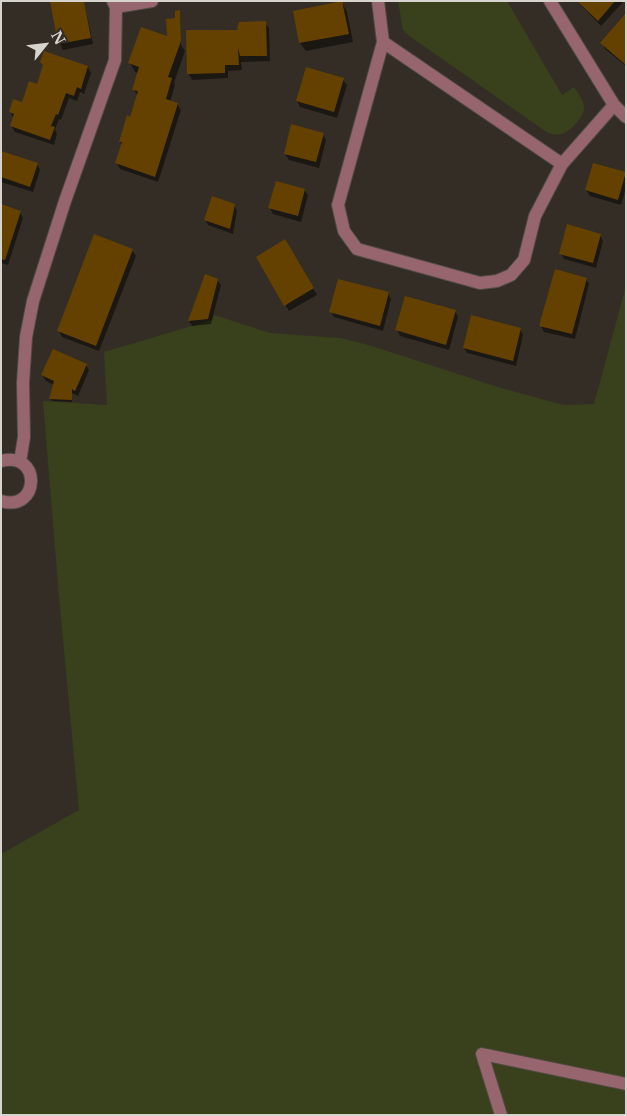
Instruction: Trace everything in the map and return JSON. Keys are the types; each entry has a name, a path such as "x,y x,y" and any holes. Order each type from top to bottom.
{"street":[{"path":"20,462 24,437 23,383 26,338 33,301 65,201 115,60 115,4 152,1"},
{"path":"378,1 383,42 338,205 344,231 357,249 480,283 496,281 511,275 524,260 535,216 562,164 614,105"},
{"path":"550,1 614,105 626,117"},
{"path":"383,42 562,164"},
{"path":"1,461 14,459 26,466 30,473 30,488 27,495 14,503 1,502"},
{"path":"501,1115 482,1054 626,1084"}],"green space":[{"path":"398,1 507,1 562,95 574,87 579,95 584,106 579,120 564,133 558,135 548,133 408,35 403,30"},
{"path":"626,286 626,1115 1,1115 1,854 79,810 43,401 107,405 104,352 212,320 214,315 270,333 341,338 372,346 501,388 564,405 594,404"}],"building":[{"path":"50,1 84,1 91,38 58,44"},
{"path":"342,1 349,34 299,43 293,11"},
{"path":"577,1 615,1 598,21"},
{"path":"180,10 181,41 168,77 172,78 166,99 178,103 155,177 115,163 122,142 119,142 127,115 130,117 138,91 132,90 139,67 128,63 141,27 167,36 166,19 175,18 175,11"},
{"path":"626,13 626,65 600,43"},
{"path":"266,21 267,56 240,56 238,48 239,65 225,65 225,73 187,74 186,30 237,30 239,22"},
{"path":"44,51 88,66 81,89 77,87 74,96 66,93 58,115 56,114 51,126 55,127 50,140 10,126 14,114 9,112 13,99 22,102 29,81 37,84 43,65 40,62"},
{"path":"306,67 344,78 334,112 296,101"},
{"path":"291,124 324,133 316,162 284,154"},
{"path":"1,151 38,163 30,187 1,177"},
{"path":"593,163 626,172 618,200 585,190"},
{"path":"276,181 305,189 298,216 268,208"},
{"path":"212,196 235,204 230,229 204,220"},
{"path":"1,204 21,211 5,260 1,259"},
{"path":"567,224 601,234 593,263 559,254"},
{"path":"94,234 133,249 96,346 57,331"},
{"path":"285,239 314,288 284,306 256,257"},
{"path":"555,269 587,278 572,334 539,326"},
{"path":"205,274 218,279 208,319 188,321"},
{"path":"338,279 389,292 380,326 329,312"},
{"path":"405,296 456,310 446,345 395,330"},
{"path":"471,315 521,328 513,361 463,348"},
{"path":"53,349 87,364 75,391 72,389 72,400 49,399 54,381 41,375"}]}
